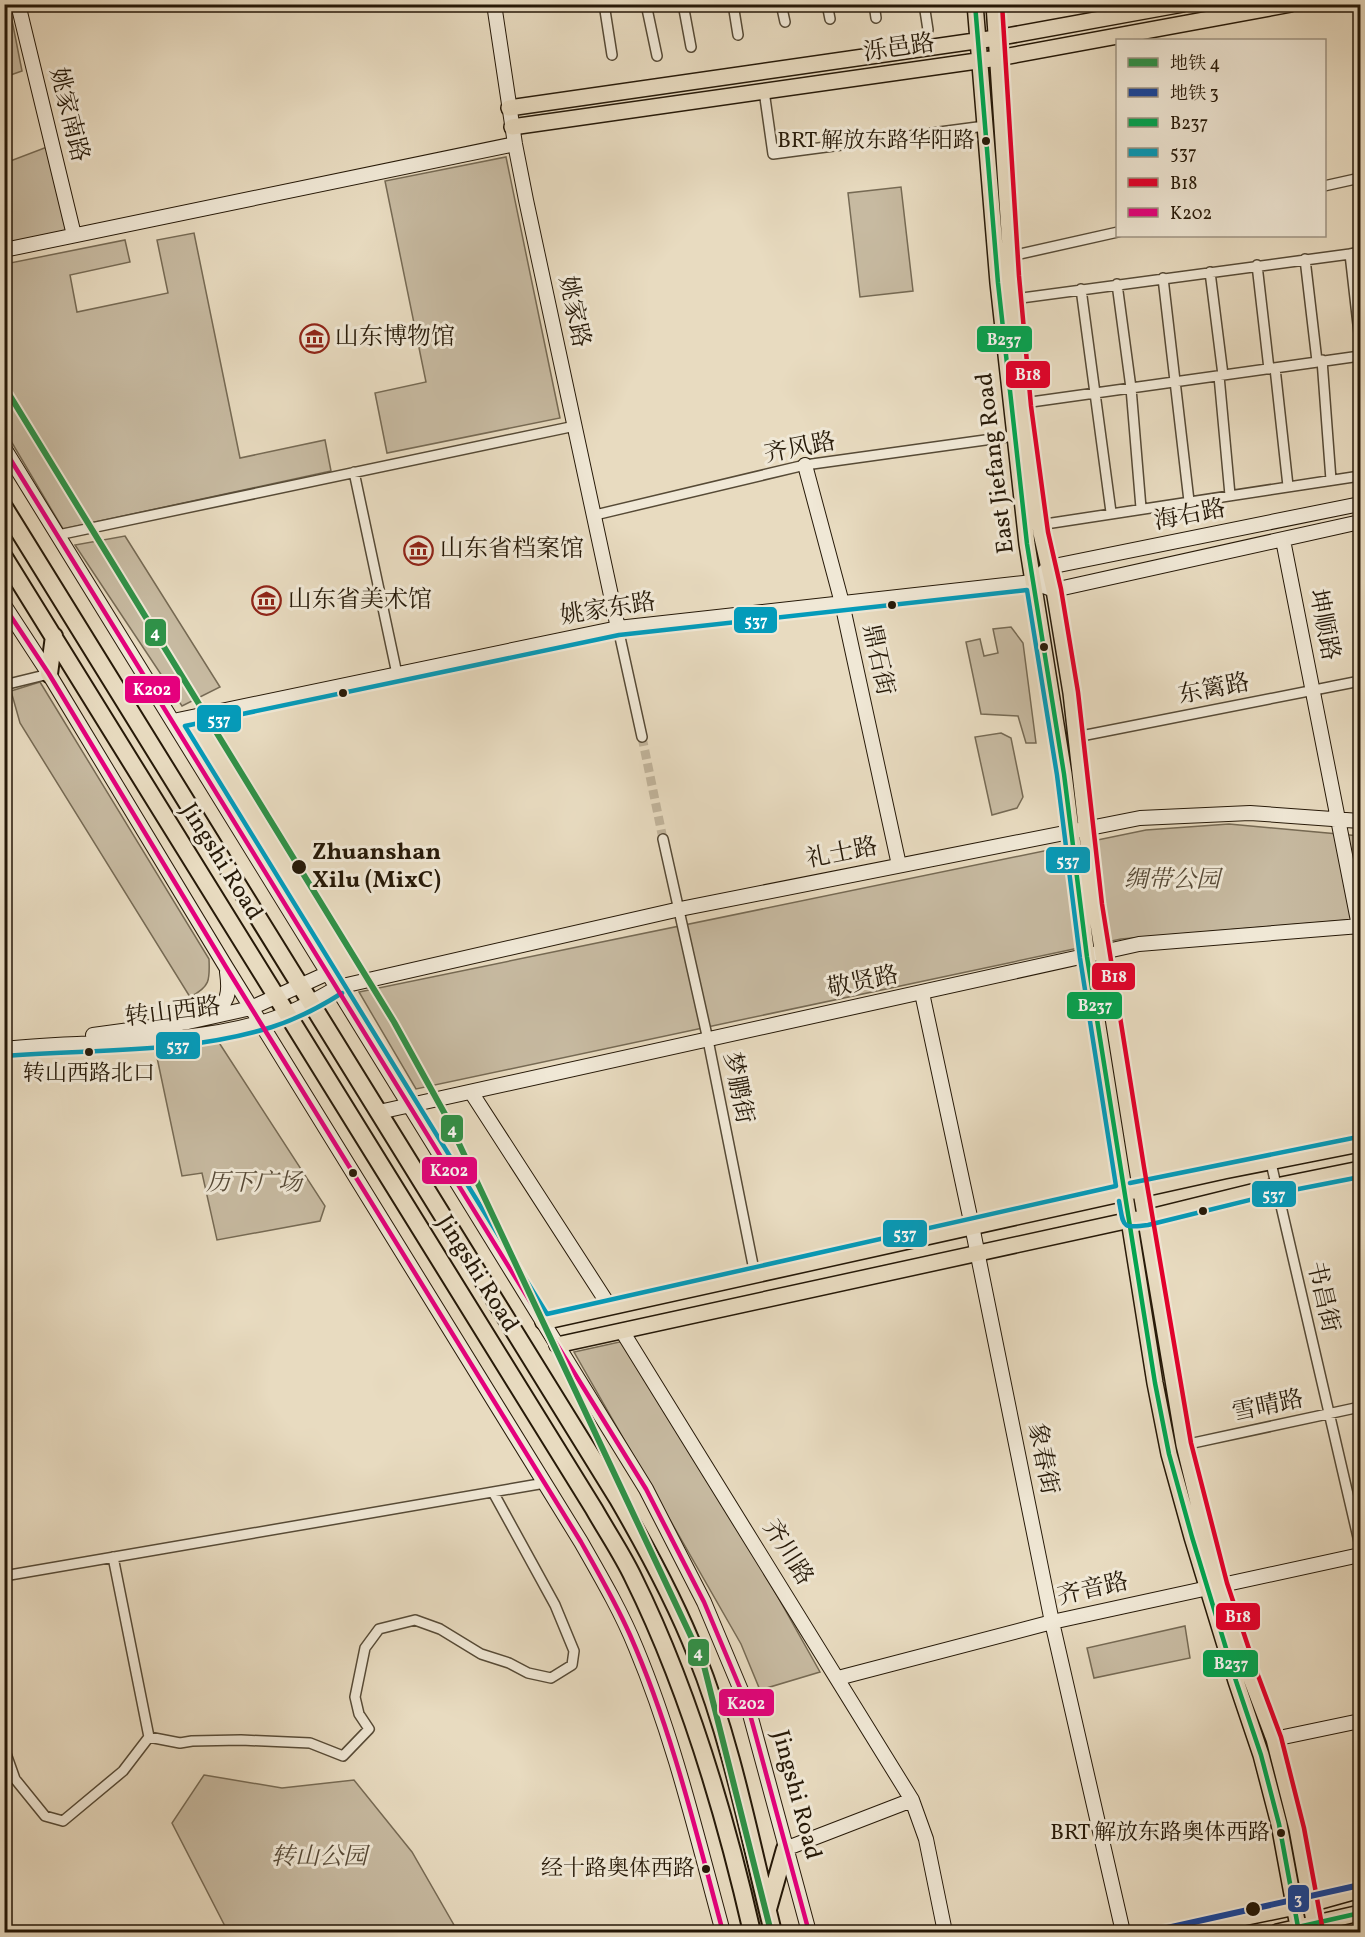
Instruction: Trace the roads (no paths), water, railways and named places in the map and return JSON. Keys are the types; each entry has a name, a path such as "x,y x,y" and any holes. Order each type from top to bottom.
{"highway":[{"name":"Jingshi Road","path":"4,507 618,1499 657,1566 697,1655 722,1728 773,1932"},
{"name":"Jingshi Road","path":"4,557 589,1501 632,1576 671,1662 693,1724 738,1870 752,1932"},
{"path":"50,674 54,636"},
{"path":"767,1910 785,1849"}],"main road":[{"name":"East Jiefang Road","path":"975,4 998,283 1014,436 1033,582 1064,774 1103,952 1184,1445 1206,1535 1214,1586 1236,1680 1262,1755 1279,1824 1299,1930"},
{"name":"East Jiefang Road","path":"994,4 1014,299 1024,403 1039,525 1054,590 1076,737 1078,830 1087,957 1155,1383 1169,1454 1214,1586 1274,1739 1297,1829 1315,1928"},
{"name":"泺邑路","path":"509,108 996,38 1183,4"},
{"name":"泺邑路","path":"512,128 998,58 1291,4"},
{"path":"543,1322 1224,1171 1360,1144"},
{"path":"557,1345 1146,1218 1360,1168"},
{"path":"1174,1932 1310,1904 1360,1890"},
{"path":"1277,1932 1315,1928 1360,1912"}],"street":[{"name":"姚家南路","path":"18,4 74,235"},
{"name":"姚家路","path":"494,4 515,144 618,628"},
{"path":"604,4 612,55"},
{"path":"646,4 657,56"},
{"path":"683,4 691,47"},
{"path":"733,4 738,35"},
{"path":"781,4 784,22"},
{"path":"826,4 830,19"},
{"path":"874,4 876,18"},
{"path":"924,4 928,30"},
{"path":"1359,4 1360,10"},
{"path":"764,91 773,154 985,126"},
{"path":"4,250 515,144"},
{"path":"1326,186 1360,178"},
{"path":"1011,256 1116,232"},
{"path":"1014,299 1360,252"},
{"path":"1350,254 1360,342"},
{"path":"1305,259 1320,361 1331,480"},
{"path":"1257,265 1288,486"},
{"path":"1210,272 1230,495"},
{"path":"1163,278 1189,501"},
{"path":"1117,284 1131,388 1141,508"},
{"path":"1081,289 1111,512"},
{"path":"1024,403 1360,356"},
{"path":"58,535 575,426"},
{"name":"齐风路","path":"595,515 805,465 1014,436"},
{"path":"4,448 173,721"},
{"name":"鼎石街","path":"805,465 842,603 899,865"},
{"path":"354,472 397,674"},
{"path":"1039,525 1111,512 1360,476"},
{"name":"海右路","path":"1049,567 1360,504"},
{"name":"海右路","path":"1054,590 1360,522"},
{"name":"坤顺路","path":"1283,540 1360,927"},
{"path":"1033,582 1049,567"},
{"name":"姚家东路","path":"173,721 618,628 1033,582 1054,590"},
{"name":"Jingshi Road","path":"4,605 50,674 261,1023"},
{"path":"618,628 642,737"},
{"path":"4,685 50,674"},
{"name":"东篱路","path":"1076,737 1360,681"},
{"name":"Jingshi Road","path":"173,721 646,1489 705,1602 748,1707 809,1932"},
{"name":"礼士路","path":"338,987 680,909 1140,818 1250,813 1360,821"},
{"name":"梦鹏街","path":"663,839 708,1040 755,1275"},
{"name":"敬贤路","path":"379,1112 1139,944 1360,927"},
{"path":"200,1019 217,1010 227,999 229,986 226,967"},
{"name":"转山西路","path":"4,1042 129,1032 200,1019 251,1008 328,973"},
{"name":"转山西路","path":"4,1048 113,1043 201,1034 261,1023 312,1003 338,987"},
{"name":"象春街","path":"922,993 972,1226 1052,1622 1123,1932"},
{"path":"261,1023 611,1594 636,1648 672,1745 723,1932"},
{"path":"471,1092 610,1307"},
{"name":"书昌街","path":"1271,1163 1360,1546"},
{"name":"齐川路","path":"622,1331 912,1800 926,1839 945,1932"},
{"name":"雪晴路","path":"1184,1445 1360,1407"},
{"path":"4,1576 545,1483"},
{"path":"149,1737 180,1743 241,1740 310,1743 343,1756 369,1729 359,1714 355,1697 365,1648 379,1629 415,1620 441,1629 481,1654 528,1673 550,1678 572,1665 574,1651 555,1605 493,1492"},
{"name":"齐音路","path":"838,1678 1052,1622 1360,1555"},
{"path":"4,1748 15,1779 37,1807 45,1816 63,1821 123,1771 149,1737 113,1557"},
{"path":"1274,1739 1360,1721"},
{"path":"785,1849 912,1800"}],"tunnel":[{"path":"642,737 663,839"}],"metro line":[{"name":"4","path":"4,386 394,1022 446,1116 703,1662 771,1932"},
{"name":"3","path":"1149,1932 1360,1885"}],"place":[{"name":"BRT 解放东路华阳路","path":"986,141"},
{"name":"山东博物馆","path":"314,338"},
{"name":"山东省档案馆","path":"419,550"},
{"name":"山东省美术馆","path":"267,601"},
{"name":"Zhuanshan Xilu (MixC)","path":"299,867"},
{"name":"转山西路北口","path":"89,1052"},
{"name":"BRT 解放东路奥体西路","path":"1281,1833"},
{"name":"经十路奥体西路","path":"706,1869"}],"park label":[{"name":"绸带公园","path":"1172,881"},
{"name":"历下广场","path":"254,1184"},
{"name":"转山公园","path":"319,1858"}]}
